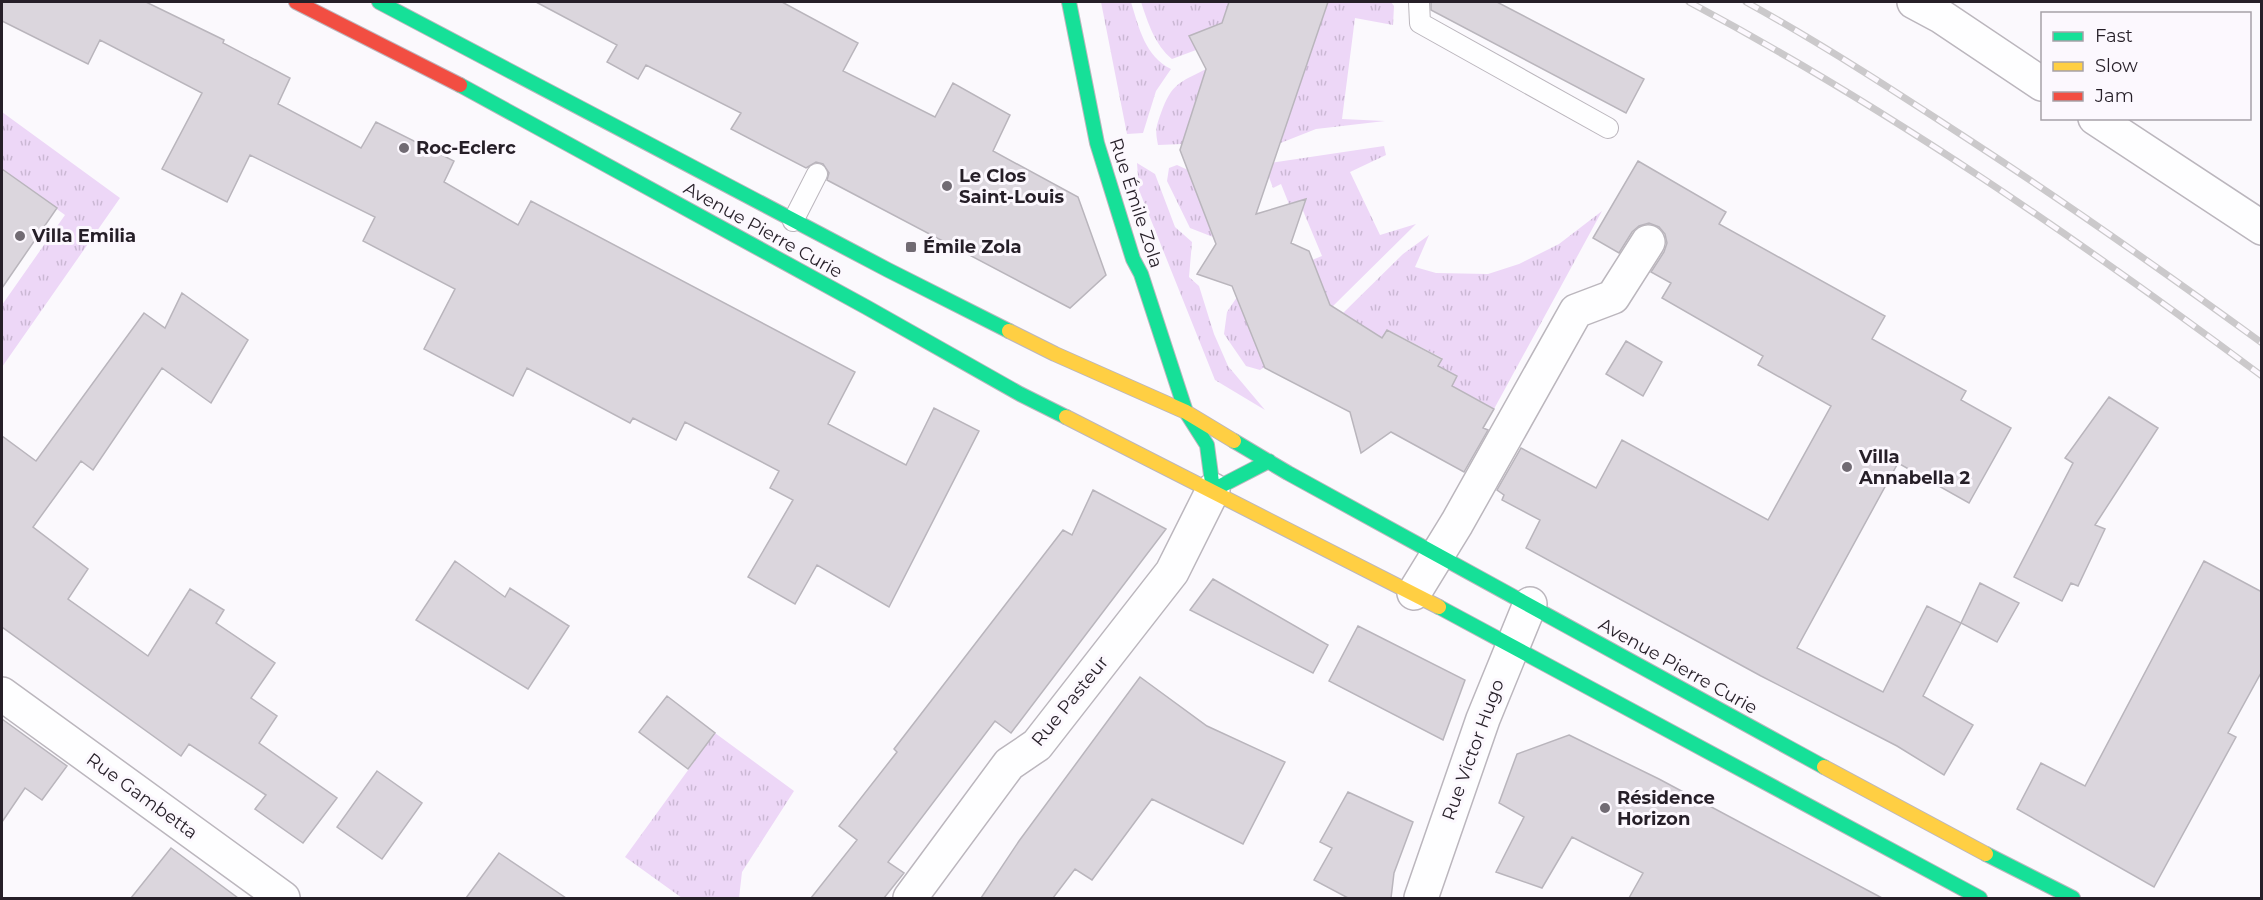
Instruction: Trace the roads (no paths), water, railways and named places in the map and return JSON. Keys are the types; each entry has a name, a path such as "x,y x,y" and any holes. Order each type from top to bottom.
{"main road":[{"name":"Avenue Pierre Curie","path":"296,2 465,88 856,301 1020,394 1414,593 1980,898"},
{"name":"Avenue Pierre Curie","path":"379,2 793,221 1055,354 1186,412 1269,461 1638,666 1966,844 2073,898"},
{"name":"Rue Émile Zola","path":"1069,2 1097,143 1133,259 1141,274 1186,412"},
{"path":"1186,412 1207,445 1213,490 1269,461"}],"street":[{"path":"1914,2 1942,17 2041,83"},
{"path":"2098,120 2262,228"},
{"path":"1414,593 1576,311 1613,297 1648,242"},
{"name":"Rue Pasteur","path":"910,898 1009,764 1037,746 1172,572 1213,490"},
{"name":"Rue Victor Hugo","path":"1421,898 1483,719 1530,604"},
{"name":"Rue Gambetta","path":"2,694 283,898"}],"lane":[{"path":"1419,2 1420,23 1608,128"},
{"path":"793,221 817,174"}],"railway":[{"path":"1689,2 1838,86 1910,131 2124,275 2262,376"},
{"path":"1746,2 1861,70 2011,167 2262,343"}],"place":[{"name":"Roc-Eclerc","path":"404,148"},
{"name":"Le Clos Saint-Louis","path":"947,186"},
{"name":"Villa Emilia","path":"20,236"},
{"name":"Émile Zola","path":"911,247"},
{"name":"Villa Annabella 2","path":"1847,467"},
{"name":"Résidence Horizon","path":"1605,808"}]}
